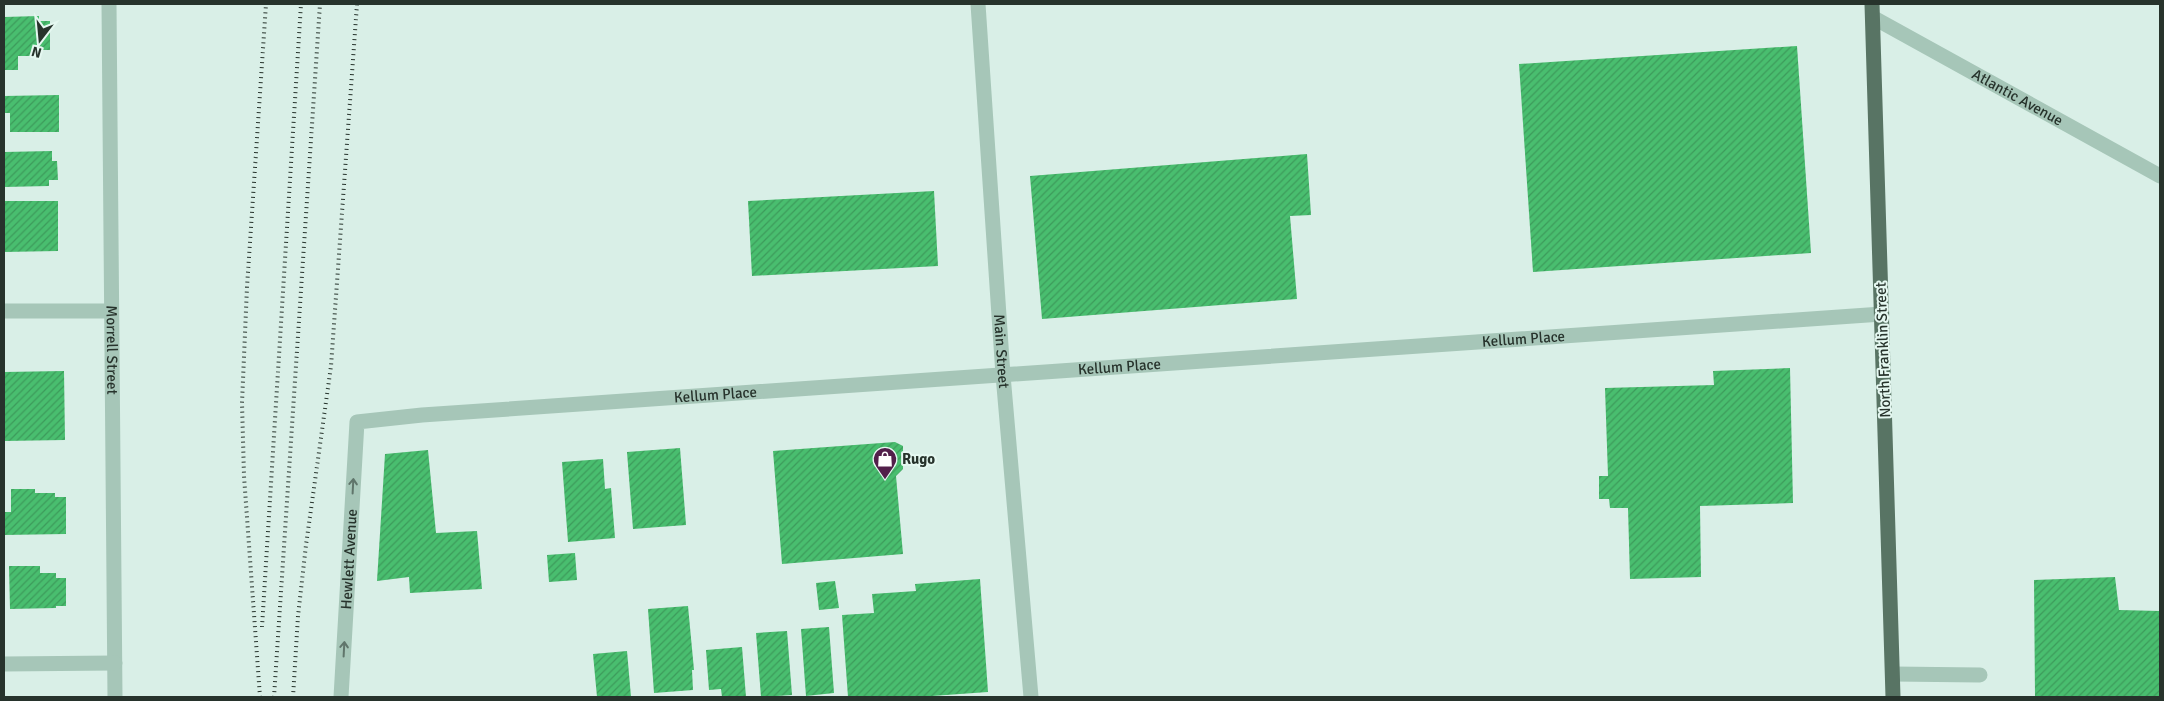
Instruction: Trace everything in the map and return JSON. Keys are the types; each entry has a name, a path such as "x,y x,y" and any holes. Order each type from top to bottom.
{"main road":[{"name":"North Franklin Street","path":"1873,11 1893,697"}],"street":[{"name":"Morrell Street","path":"109,4 110,311 115,697"},
{"name":"Main Street","path":"978,4 1004,374 1031,697"},
{"name":"Atlantic Avenue","path":"1873,11 2160,176"},
{"path":"4,311 110,311"},
{"name":"Kellum Place","path":"357,422 422,415 1882,314"},
{"name":"Hewlett Avenue","path":"341,697 357,422"},
{"path":"4,664 115,664"},
{"path":"1893,674 1980,675"}],"building":[{"path":"39,16 39,21 50,21 50,50 39,50 39,56 18,56 18,70 4,70 4,17"},
{"path":"1797,46 1811,253 1533,272 1519,64"},
{"path":"59,95 59,132 10,132 10,113 4,113 4,96"},
{"path":"52,151 52,161 57,161 58,180 49,180 49,186 4,187 4,152"},
{"path":"1307,154 1311,215 1290,216 1297,299 1042,319 1030,176"},
{"path":"934,191 938,266 752,276 748,201"},
{"path":"4,201 58,201 58,251 4,252"},
{"path":"1790,368 1793,503 1700,506 1701,577 1630,579 1628,508 1610,508 1609,499 1599,499 1599,476 1608,476 1605,388 1714,385 1713,371"},
{"path":"64,371 65,440 4,441 4,372"},
{"path":"895,442 903,446 903,469 896,476 903,554 782,564 773,451"},
{"path":"680,448 686,525 633,529 627,452"},
{"path":"428,450 436,533 477,531 482,589 410,593 409,577 377,581 385,454"},
{"path":"603,459 605,489 611,488 615,538 568,542 562,462"},
{"path":"11,489 35,489 35,493 55,493 55,497 66,497 66,534 4,535 4,512 11,512"},
{"path":"575,553 577,580 549,582 547,555"},
{"path":"9,566 40,566 40,573 56,573 56,578 66,578 66,606 10,609"},
{"path":"2115,577 2119,610 2160,611 2160,697 2035,697 2034,580"},
{"path":"980,579 988,692 918,697 848,697 842,615 874,613 872,594 916,591 915,584"},
{"path":"835,581 839,608 819,610 816,583"},
{"path":"688,606 694,670 692,670 693,690 654,693 648,609"},
{"path":"829,627 834,693 806,696 801,629"},
{"path":"787,631 792,695 761,697 756,633"},
{"path":"742,647 746,697 722,697 721,689 709,690 706,650"},
{"path":"627,651 631,697 597,697 593,654"}],"railway":[{"path":"260,697 244,476 242,403 247,287 266,4"},
{"path":"262,627 301,4"},
{"path":"274,697 320,4"},
{"path":"293,697 298,616 306,545 331,366 357,4"}],"place":[{"name":"Rugo","path":"885,480"}]}
